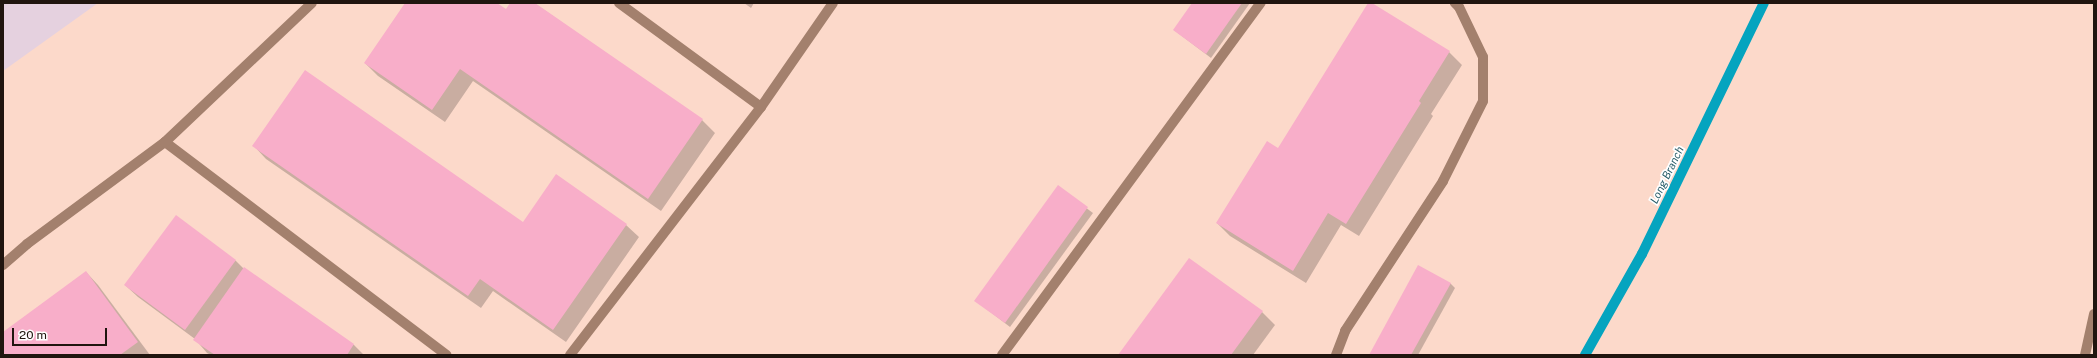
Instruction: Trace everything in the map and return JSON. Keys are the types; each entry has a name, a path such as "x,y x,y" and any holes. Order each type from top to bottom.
{"lane":[{"path":"3,264 27,244 165,142 312,3"},
{"path":"619,3 761,107"},
{"path":"570,355 761,107 833,3"},
{"path":"1002,355 1260,3"},
{"path":"1336,355 1345,331 1443,181 1483,101 1483,57 1459,7 1455,3"},
{"path":"165,142 447,355"},
{"path":"2085,355 2094,314"}],"shaded area":[{"path":"3,3 98,3 3,71"}],"building":[{"path":"405,3 497,3 506,9 510,3 535,3 703,119 648,199 460,69 432,110 364,63"},
{"path":"1192,3 1242,3 1206,54 1173,30"},
{"path":"1368,3 1372,3 1450,51 1419,101 1421,103 1346,224 1328,213 1293,271 1216,223 1267,141 1278,148"},
{"path":"305,70 523,222 556,174 627,224 553,330 480,279 468,296 252,146"},
{"path":"1058,185 1088,207 1005,323 974,301"},
{"path":"176,215 236,260 185,330 124,285"},
{"path":"1189,258 1263,311 1231,355 1118,355"},
{"path":"1418,265 1451,283 1411,355 1369,355"},
{"path":"244,267 354,344 347,355 215,355 193,340"},
{"path":"86,271 138,342 120,355 3,355 3,332"}],"waterway":[{"name":"Long Branch","path":"1585,355 1642,254 1764,3"}]}
